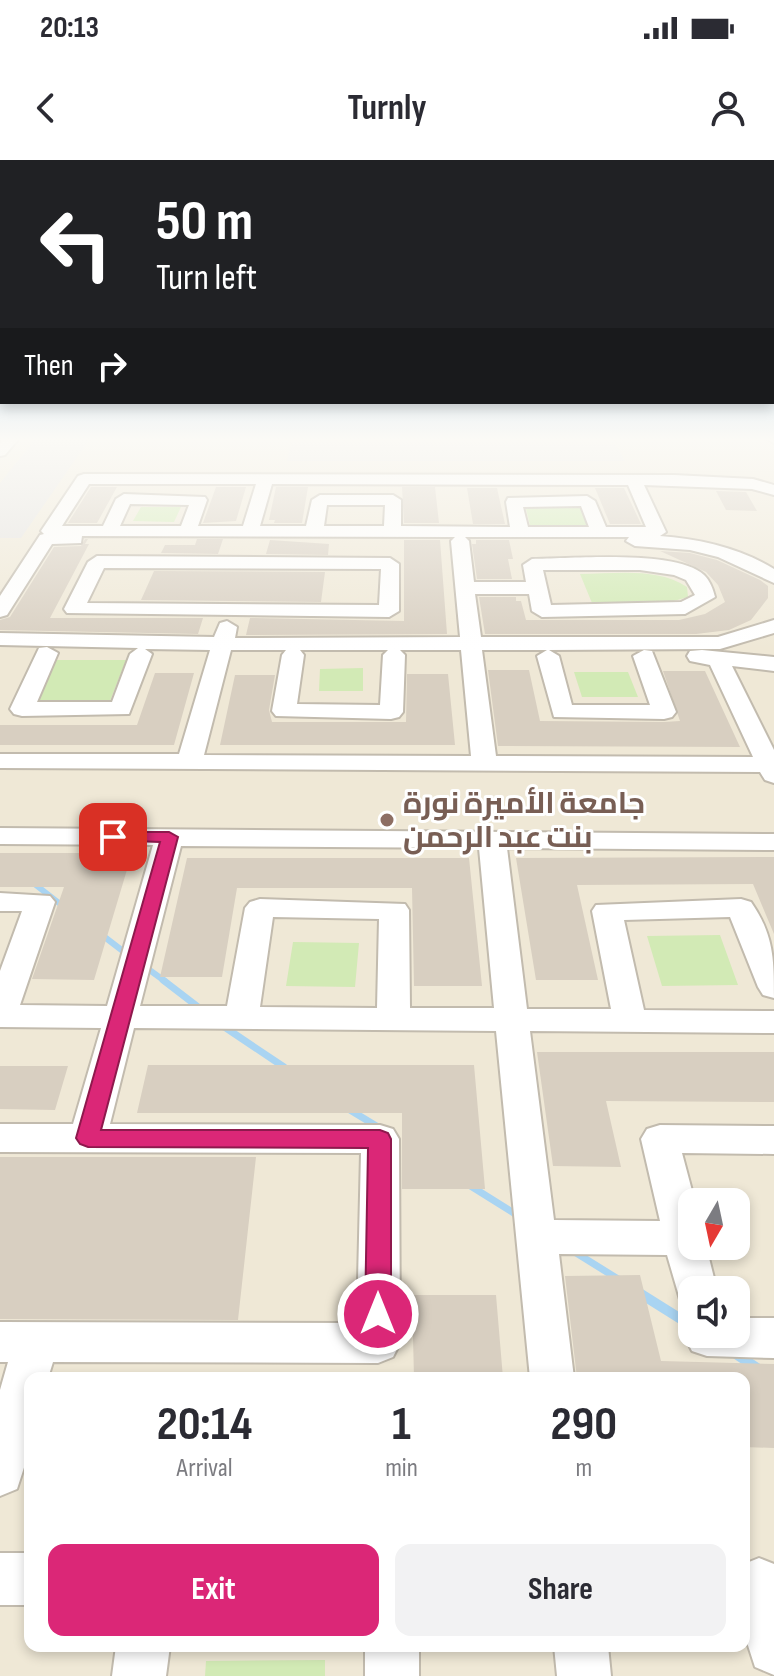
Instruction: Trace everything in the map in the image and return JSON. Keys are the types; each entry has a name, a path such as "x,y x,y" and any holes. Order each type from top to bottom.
{"street":[{"path":"65,508 50,531 188,531 250,536 314,531 458,530 690,543 759,566 774,577"},
{"path":"109,531 120,508"},
{"path":"188,531 196,508"},
{"path":"243,563 258,508"},
{"path":"314,531 319,508"},
{"path":"392,532 393,508"},
{"path":"515,508 520,532"},
{"path":"590,508 600,532"},
{"path":"0,611 46,539 458,530 657,532 646,508"},
{"path":"458,530 484,762"},
{"path":"97,562 243,563 390,564 389,611 74,609 97,562"},
{"path":"532,565 666,567 692,575 703,586 705,597 685,608 542,611 537,588 532,565"},
{"path":"465,588 537,588"},
{"path":"190,761 231,610"},
{"path":"0,653 141,654 221,649 472,649 720,643 774,626"},
{"path":"0,639 293,655 394,655 472,649 548,656 700,656 774,664"},
{"path":"47,653 22,709 121,709 141,654"},
{"path":"293,655 284,711 391,712 394,655"},
{"path":"548,656 562,712 664,712 644,656"},
{"path":"0,761 484,762 772,770 719,661 700,656"},
{"path":"0,836 774,842"},
{"path":"88,1138 169,837"},
{"path":"492,840 551,1372"},
{"path":"0,902 40,902 0,1016 774,1022"},
{"path":"241,1019 260,908 394,910 393,1020"},
{"path":"630,1022 607,911 741,908 774,987"},
{"path":"0,1138 380,1139 378,1343 18,1342 0,1472"},
{"path":"678,1216 660,1139 774,1140"},
{"path":"536,1237 678,1238"},
{"path":"750,1338 774,1338"},
{"path":"0,1579 24,1579"},
{"path":"759,1584 774,1648"},
{"path":"139,1676 142,1652"},
{"path":"392,1652 392,1676"},
{"path":"582,1652 584,1676"}],"shaded area":[{"name":"جامعة الأميرة نورة بنت عبد الرحمن","path":"0,508 774,508 774,1676 0,1676"},
{"path":"0,508 42,508 21,538 0,538"}],"green space":[{"path":"141,508 181,508 174,522 133,521"},
{"path":"526,508 581,508 588,529 531,529"},
{"path":"580,574 649,574 687,587 688,597 663,604 592,603"},
{"path":"56,660 126,660 110,701 35,701"},
{"path":"363,668 363,691 319,691 320,669"},
{"path":"574,672 628,672 638,697 582,697"},
{"path":"720,935 738,985 662,986 647,936"},
{"path":"293,942 359,943 355,987 286,986"},
{"path":"325,1660 325,1676 205,1676 206,1661"}],"building":[{"path":"78,508 105,508 97,523 68,523"},
{"path":"209,508 240,508 236,521 203,523"},
{"path":"272,508 305,508 302,523 274,523 275,520 269,520"},
{"path":"403,508 437,508 439,523 404,523"},
{"path":"470,508 501,508 505,524 473,524"},
{"path":"603,508 633,508 641,524 610,524"},
{"path":"725,508 755,508 757,511"},
{"path":"88,539 85,544 89,544 50,618 203,618 198,634 0,630 0,620 10,617 54,547 81,546"},
{"path":"197,539 223,539 218,554 161,553 165,545 195,545"},
{"path":"270,540 329,544 328,555 266,554"},
{"path":"404,540 440,540 447,634 246,635 250,618 404,621"},
{"path":"476,540 509,540 513,559 508,559 512,579 477,579 472,544 476,544"},
{"path":"660,551 690,553 717,560 760,580 768,586 768,598 751,620 729,630 696,634 485,634 479,597 516,597 516,601 521,601 526,620 679,620 705,614 725,602 718,585 706,572"},
{"path":"154,571 325,572 321,602 141,600"},
{"path":"488,670 529,670 540,721 664,722 680,721 663,671 705,671 740,747 498,746"},
{"path":"155,673 194,673 174,745 0,745 0,725 137,725"},
{"path":"407,674 448,674 455,745 220,745 235,675 275,675 269,710 272,722 406,722"},
{"path":"0,853 132,853 94,980 32,979 64,887 0,887"},
{"path":"774,857 774,934 753,884 577,885 598,980 536,980 516,858"},
{"path":"187,858 469,858 482,986 414,986 412,888 237,888 222,977 160,977"},
{"path":"537,1052 774,1052 774,1102 606,1101 621,1167 553,1166"},
{"path":"148,1065 474,1065 485,1189 402,1189 402,1113 137,1113"},
{"path":"0,1066 68,1066 55,1110 0,1109"},
{"path":"0,1157 256,1157 238,1320 0,1319"},
{"path":"640,1275 661,1361 774,1364 774,1448 750,1447 750,1372 576,1372 565,1276"},
{"path":"412,1295 496,1295 502,1372 414,1372"}],"waterway":[{"path":"32,882 64,907"},
{"path":"102,935 128,955"},
{"path":"144,966 166,982"},
{"path":"163,980 202,1010"},
{"path":"220,1024 284,1067"},
{"path":"350,1110 378,1127"},
{"path":"469,1185 520,1217"},
{"path":"573,1251 618,1279"},
{"path":"641,1294 678,1317"},
{"path":"736,1354 757,1368"}],"place":[{"name":"جامعة الأميرة نورة بنت عبد الرحمن","path":"387,820"}],"route":[{"path":"113,837 169,837 88,1138 380,1139 378,1314"}]}
